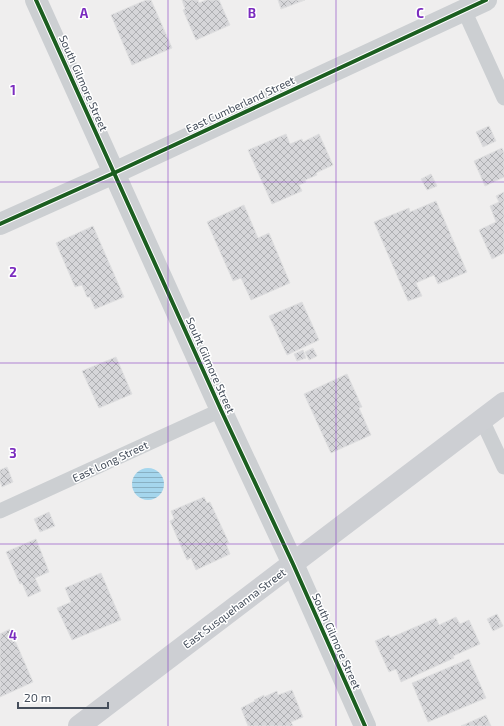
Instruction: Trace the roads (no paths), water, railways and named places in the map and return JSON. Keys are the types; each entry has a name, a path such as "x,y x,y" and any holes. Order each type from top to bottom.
{"main road":[{"name":"East Susquehanna Street","path":"79,726 504,403"}],"street":[{"name":"South Gilmore Street","path":"36,0 114,172"},
{"name":"East Cumberland Street","path":"0,224 486,0"},
{"name":"Souht Gilmore Street","path":"114,172 221,410 293,564"},
{"name":"South Gilmore Street","path":"293,564 365,726"}],"lane":[{"path":"464,10 504,98"},
{"name":"East Long Street","path":"0,511 221,410"},
{"path":"482,420 504,467"}],"water":[{"path":"145,468 151,468 161,475 164,484 163,490 157,497 151,500 145,500 135,493 132,487 132,481 139,471"}]}
